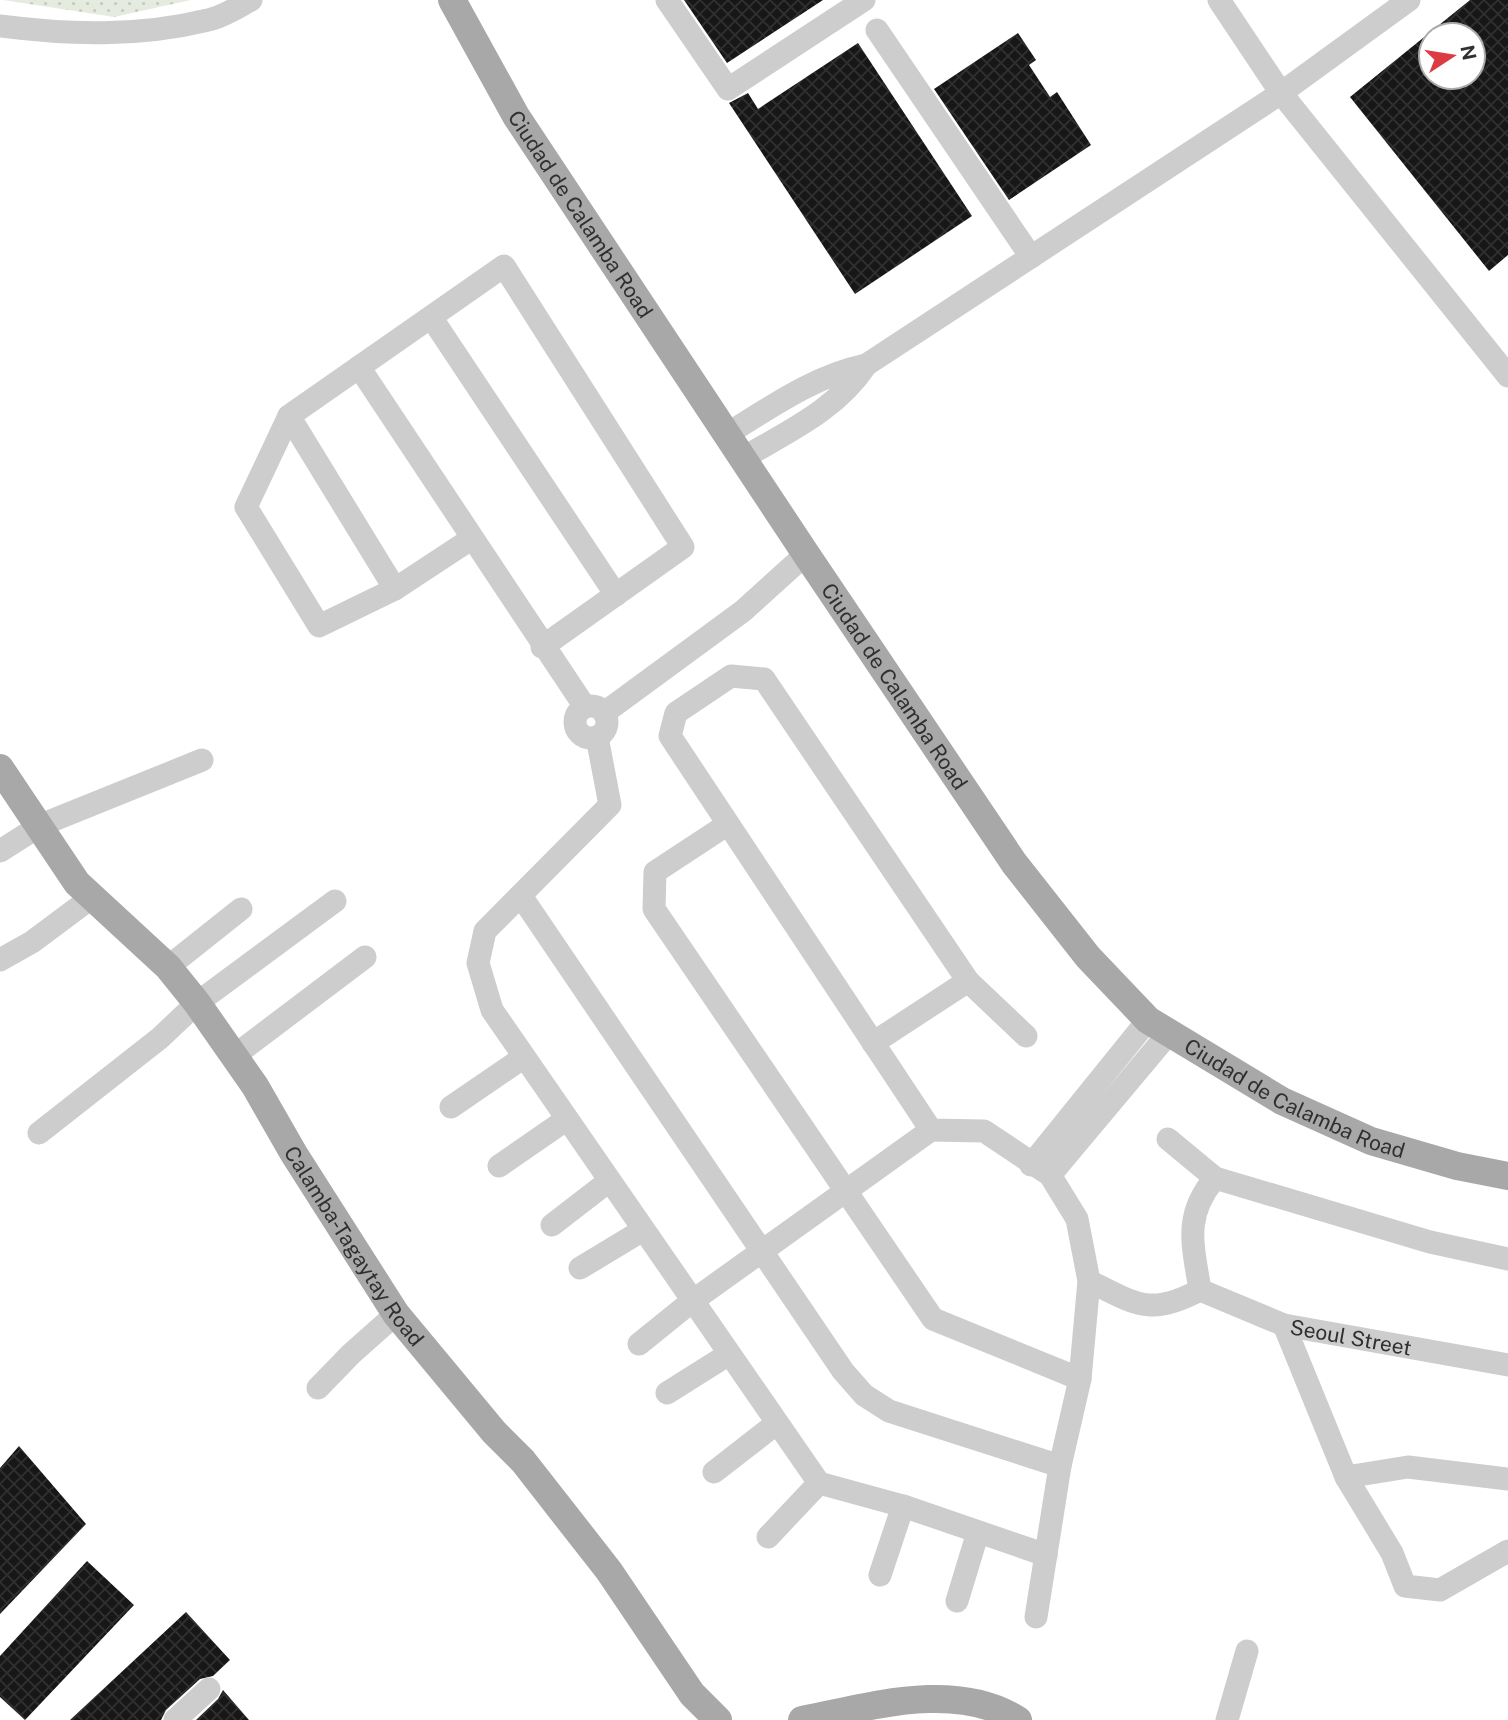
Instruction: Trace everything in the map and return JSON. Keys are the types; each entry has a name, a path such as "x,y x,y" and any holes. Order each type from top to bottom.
{"main road":[{"name":"Ciudad de Calamba Road","path":"452,0 516,116 806,554 1014,863 1079,946 1159,1027 1282,1101 1328,1124 1371,1141 1457,1166 1508,1176"},
{"name":"Calamba-Tagaytay Road","path":"0,768 41,825 56,855 91,898 168,967 197,1003 234,1056 396,1314 485,1422 523,1461 609,1571 692,1694 718,1720"},
{"path":"802,1720 889,1704 950,1699 997,1708 1018,1720"}],"street":[{"path":"0,26 54,33 122,33 210,20 251,0"},
{"path":"667,0 728,89 864,0"},
{"path":"1219,0 1282,93 1508,376"},
{"path":"727,434 807,386 840,371 866,365 1282,93 1409,0"},
{"path":"877,30 1031,257"},
{"path":"471,539 396,589 319,626 246,507 289,416 503,266 683,547 542,647"},
{"path":"431,317 616,595"},
{"path":"743,458 829,407 850,389 866,365"},
{"path":"359,367 542,647 594,710"},
{"path":"289,416 396,589"},
{"path":"806,554 743,611 594,710 576,718 575,725 583,736 597,737 610,805 485,930 478,963 492,1010 691,1302 819,1483 903,1506 1046,1555"},
{"path":"931,1130 670,736 676,713 731,676 764,679 968,981 1026,1036"},
{"path":"0,851 41,825 202,760"},
{"path":"728,824 656,872 654,909 933,1319 1080,1380"},
{"path":"521,896 843,1371 864,1395 890,1411 1060,1466"},
{"path":"0,960 32,942 91,898"},
{"path":"39,1133 160,1038 197,1003 335,901"},
{"path":"168,967 241,909"},
{"path":"234,1056 365,957"},
{"path":"873,1043 968,981"},
{"path":"1040,1170 1112,1098 1159,1027"},
{"path":"451,1107 524,1057"},
{"path":"499,1166 566,1119"},
{"path":"639,1344 691,1302 931,1130 984,1131 1040,1170 1077,1219 1089,1282 1080,1380 1060,1466 1036,1616"},
{"path":"1168,1139 1215,1178 1430,1242 1508,1259"},
{"path":"1089,1282 1143,1307 1177,1303 1200,1290 1192,1220 1200,1196 1215,1178"},
{"path":"552,1225 609,1181"},
{"path":"580,1268 643,1230"},
{"name":"Seoul Street","path":"1200,1290 1284,1325 1508,1365"},
{"path":"318,1388 396,1314"},
{"path":"1284,1325 1346,1478 1392,1553 1405,1586 1440,1590 1508,1551"},
{"path":"667,1394 729,1354"},
{"path":"714,1472 777,1423"},
{"path":"1346,1478 1408,1467 1508,1479"},
{"path":"768,1537 819,1483"},
{"path":"880,1576 903,1506"},
{"path":"957,1601 978,1532"},
{"path":"1227,1720 1247,1651"},
{"path":"175,1720 209,1689"}],"shaded area":[{"path":"3,0 191,0 114,17"}],"building":[{"path":"684,0 823,0 727,63"},
{"path":"1470,0 1508,0 1508,255 1489,271 1350,97 1417,43 1417,91 1487,91 1487,21 1444,21"},
{"path":"1018,33 1036,60 1029,65 1050,97 1057,92 1091,145 1009,200 934,89"},
{"path":"858,43 972,216 855,294 729,103 748,93 758,109"},
{"path":"19,1446 86,1524 0,1614 0,1468"},
{"path":"87,1561 134,1605 25,1720 0,1697 0,1656"},
{"path":"186,1612 230,1660 213,1676 200,1679 166,1710 161,1720 70,1720"},
{"path":"223,1690 249,1720 196,1720 218,1699"}]}
